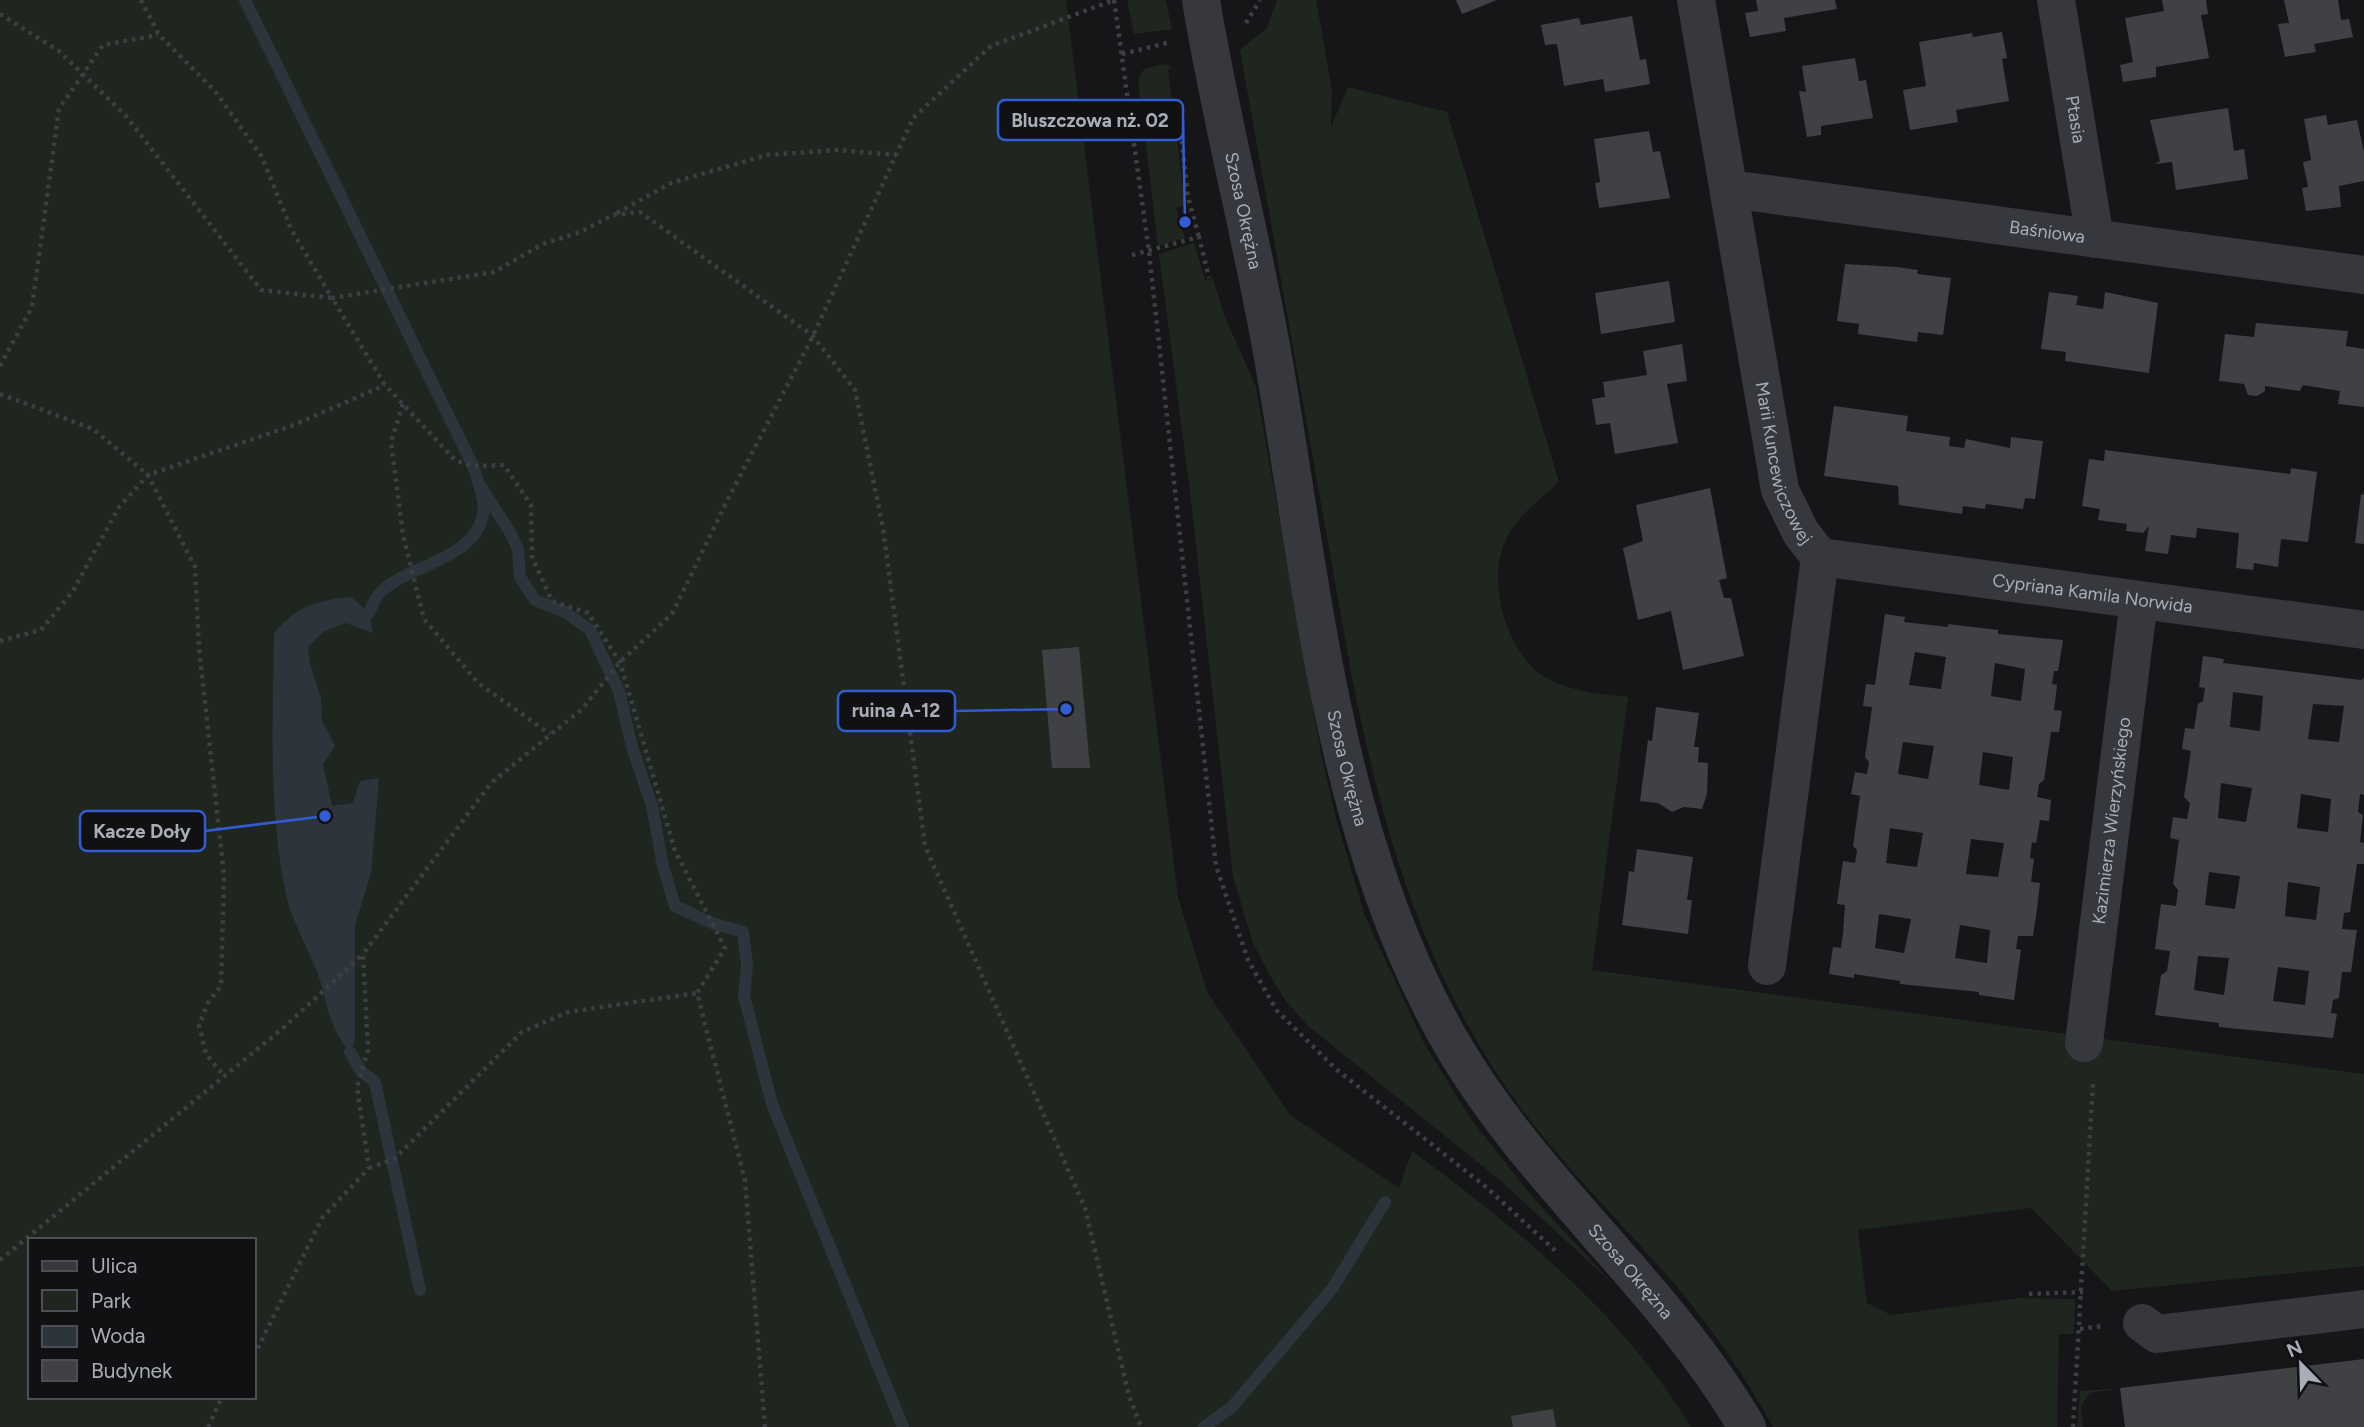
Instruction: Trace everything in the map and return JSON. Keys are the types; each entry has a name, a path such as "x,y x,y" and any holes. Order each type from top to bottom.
{"street":[{"name":"Szosa Okrężna","path":"1201,0 1271,348 1290,466 1347,769 1362,833 1389,912 1431,1006 1489,1102 1550,1181 1681,1329 1747,1427"},
{"name":"Marii Kuncewiczowej","path":"1696,0 1780,490 1801,533 1820,557 1767,966"},
{"name":"Ptasia","path":"2056,0 2095,239"},
{"name":"Baśniowa","path":"1730,189 2364,275"},
{"name":"Cypriana Kamila Norwida","path":"1820,557 2364,630"},
{"name":"Kazimierza Wierzyńskiego","path":"2084,1043 2138,600"},
{"path":"2142,1323 2157,1334 2364,1309"}],"path":[{"path":"141,0 159,35 215,91 262,157 291,229 385,385 456,461 473,466 505,466 531,505 531,557 552,601 588,613 620,662 676,851 725,948 697,993 745,1180 765,1427"},
{"path":"0,1260 282,1029 363,954 491,783 582,709 620,662 672,614 813,336 913,118 991,46 1114,0 1149,252 1216,866 1248,960 1277,1011 1336,1069 1415,1134 1486,1187 1563,1258"},
{"path":"1243,26 1260,0"},
{"path":"0,14 59,51 126,116 165,162 261,289 332,298 494,272 543,244 580,232 671,183 767,155 838,150 896,155"},
{"path":"0,366 33,307 59,109 103,45 159,35"},
{"path":"1122,54 1170,42 1172,55"},
{"path":"1176,94 1188,197 1209,278"},
{"path":"613,215 640,212 813,336 855,390 883,528 925,846 1086,1208 1129,1396 1141,1427"},
{"path":"1132,255 1199,237"},
{"path":"0,641 41,630 73,591 119,507 148,475 294,425 385,385"},
{"path":"0,394 93,429 148,475 195,567 199,648 224,876 221,986 208,1003 199,1025 206,1054 224,1076"},
{"path":"403,404 391,442 403,535 424,619 478,683 550,734"},
{"path":"363,954 368,1050 357,1087 369,1168"},
{"path":"256,1352 322,1218 369,1168 394,1159 522,1032 568,1012 697,993"},
{"path":"2073,1427 2094,1055 2084,1043"},
{"path":"2029,1293 2082,1292"},
{"path":"208,1427 221,1399"}],"green space":[{"path":"0,0 1066,0 1178,897 1207,992 1290,1115 1399,1188 1412,1151 1491,1211 1600,1310 1664,1386 1691,1427 0,1427"},
{"path":"1127,0 1166,0 1172,29 1134,34"},
{"path":"1277,0 1316,0 1332,89 1331,127 1348,87 1447,112 1559,482 1521,517 1505,542 1498,578 1505,619 1512,638 1523,655 1535,670 1550,680 1578,690 1628,697 1592,970 2364,1074 2364,1266 2112,1291 2031,1208 1858,1230 1867,1303 1891,1315 2020,1298 2075,1299 2074,1334 2059,1334 2057,1427 1773,1427 1729,1355 1691,1304 1548,1142 1494,1070 1437,964 1395,853 1352,677 1240,50 1267,28"},
{"path":"1164,64 1171,66 1168,70 1185,205 1176,208 1185,238 1158,246 1138,79 1144,69"},
{"path":"1194,243 1205,280 1213,279 1225,317 1256,387 1321,754 1336,818 1365,916 1424,1043 1470,1118 1536,1201 1614,1285 1501,1181 1308,1026 1285,1000 1253,943 1233,877 1190,492 1159,254"},
{"path":"2120,1388 2090,1393 2081,1405 2083,1427 2077,1427 2080,1391"}],"water":[{"path":"351,597 369,613 373,633 346,623 323,632 308,647 310,664 321,698 322,721 335,746 323,764 332,806 353,803 360,781 379,778 371,873 355,925 355,1041 350,1052 333,1024 318,974 296,925 286,894 276,830 273,731 274,633 308,606"}],"building":[{"path":"1456,0 1497,0 1462,14"},
{"path":"1756,0 1835,0 1837,9 1784,18 1786,31 1750,37 1745,13 1758,11"},
{"path":"2162,0 2206,0 2208,14 2201,15 2209,58 2156,67 2156,77 2123,82 2120,65 2133,62 2125,18 2164,11"},
{"path":"2284,0 2338,0 2341,20 2349,19 2353,37 2314,44 2316,52 2285,57 2278,24 2289,23"},
{"path":"1632,16 1640,60 1646,59 1650,84 1605,92 1603,79 1564,86 1557,44 1545,45 1541,25 1579,18 1581,25"},
{"path":"2002,32 2007,58 2002,59 2009,101 1956,110 1958,122 1910,130 1903,90 1926,86 1919,42 1972,33 1973,37"},
{"path":"1855,58 1859,81 1866,80 1873,118 1821,126 1821,135 1807,137 1799,91 1806,92 1802,66"},
{"path":"2228,108 2234,151 2244,149 2248,179 2176,190 2172,162 2155,164 2160,161 2150,120"},
{"path":"2326,115 2328,125 2357,120 2364,152 2364,181 2339,186 2341,207 2306,211 2302,188 2308,187 2303,162 2311,160 2304,119"},
{"path":"1649,131 1653,152 1660,151 1670,198 1599,208 1595,183 1600,182 1594,139"},
{"path":"1845,264 1897,267 1918,270 1917,274 1951,278 1943,335 1918,332 1917,342 1858,334 1859,324 1837,321"},
{"path":"1669,281 1675,322 1601,334 1595,293"},
{"path":"2049,292 2078,296 2076,305 2103,309 2105,292 2158,303 2149,373 2065,361 2066,352 2041,349"},
{"path":"2256,323 2348,331 2346,346 2364,349 2364,407 2338,404 2340,391 2303,385 2300,391 2265,386 2265,391 2257,396 2248,395 2244,384 2219,381 2225,334 2254,337"},
{"path":"1682,344 1687,381 1667,384 1678,443 1615,454 1610,423 1596,425 1592,399 1605,397 1603,382 1647,375 1643,351"},
{"path":"1834,406 1908,416 1906,431 1950,437 1949,446 1964,448 1966,439 2010,448 2011,437 2043,441 2035,499 2025,498 2023,509 1986,504 1985,509 1963,506 1962,514 1899,505 1898,486 1824,476"},
{"path":"2105,450 2290,474 2291,468 2317,472 2308,542 2281,539 2278,567 2254,563 2253,570 2236,568 2239,533 2197,528 2196,538 2171,535 2168,554 2145,551 2149,526 2143,533 2126,531 2127,524 2098,520 2100,509 2082,506 2089,459 2104,461"},
{"path":"1710,488 1727,578 1719,580 1724,598 1731,598 1744,656 1683,670 1671,611 1638,620 1623,548 1643,541 1636,505"},
{"path":"2361,494 2364,495 2364,544 2355,543"},
{"path":"1885,614 1905,617 1904,622 1948,627 1948,624 1998,630 1998,634 2063,640 2058,671 2054,671 2052,684 2057,685 2054,710 2062,711 2059,732 2051,732 2044,780 2039,784 2037,797 2051,800 2049,821 2040,820 2036,843 2032,842 2030,858 2034,859 2031,882 2040,883 2033,936 2018,936 2016,949 2021,950 2014,1000 1979,995 1979,992 1900,984 1900,981 1854,974 1854,978 1829,974 1833,947 1841,948 1843,934 1845,905 1837,904 1843,861 1855,863 1857,850 1853,846 1860,796 1851,794 1855,772 1867,774 1869,762 1865,757 1872,707 1863,706 1866,684 1875,685","holes":["1915,652 1946,657 1941,689 1909,685","1995,663 2025,669 2021,701 1991,696","1903,742 1934,746 1928,779 1898,774","1983,752 2013,757 2009,790 1979,785","1890,828 1923,833 1917,867 1886,863","1971,839 2004,843 1998,877 1966,874","1879,914 1911,919 1904,953 1875,948","1960,925 1990,930 1987,963 1955,958"]},
{"path":"1079,647 1090,768 1052,768 1042,650"},
{"path":"2203,656 2224,659 2223,663 2361,680 2364,678 2364,795 2360,794 2358,812 2363,815 2360,842 2364,843 2364,864 2357,864 2350,912 2344,913 2342,929 2357,930 2351,972 2342,972 2339,998 2333,1000 2331,1013 2337,1014 2333,1038 2219,1027 2219,1023 2155,1015 2161,975 2167,971 2170,951 2155,949 2158,926 2161,904 2176,906 2178,890 2173,884 2179,840 2170,838 2173,817 2187,819 2190,803 2184,797 2191,751 2182,749 2185,728 2194,729 2198,704 2203,701 2205,688 2199,687","holes":["2233,692 2263,696 2260,731 2230,727","2313,704 2344,706 2339,742 2308,739","2221,783 2252,788 2246,822 2218,818","2301,794 2331,799 2328,832 2297,828","2209,872 2240,876 2235,909 2205,905","2288,882 2320,887 2316,920 2285,916","2198,956 2229,958 2224,995 2194,990","2278,967 2309,971 2305,1005 2273,1001"]},
{"path":"1656,707 1699,713 1694,747 1699,747 1698,762 1708,763 1707,794 1702,809 1684,807 1672,812 1658,803 1640,801 1648,740 1652,741"},
{"path":"1637,849 1693,857 1687,900 1692,900 1688,934 1622,925 1629,871 1634,872"},
{"path":"2364,1359 2364,1427 2125,1427 2120,1388"},
{"path":"1553,1409 1556,1427 1513,1427 1511,1416"}],"waterway":[{"path":"245,0 473,466 482,496 483,514 477,530 467,542 454,552 391,584 377,596 369,613"},
{"path":"478,482 511,534 518,549 520,577 535,600 565,612 590,630 619,691 632,747 652,806 663,866 675,906 712,923 743,932 747,965 744,996 772,1104 903,1427"},
{"path":"350,1052 361,1071 375,1082 420,1290"},
{"path":"1204,1427 1232,1407 1332,1289 1385,1202"}],"place":[{"name":"Bluszczowa nż. 02","path":"1185,222"},
{"name":"ruina A-12","path":"1066,709"},
{"name":"Kacze Doły","path":"325,816"}]}
